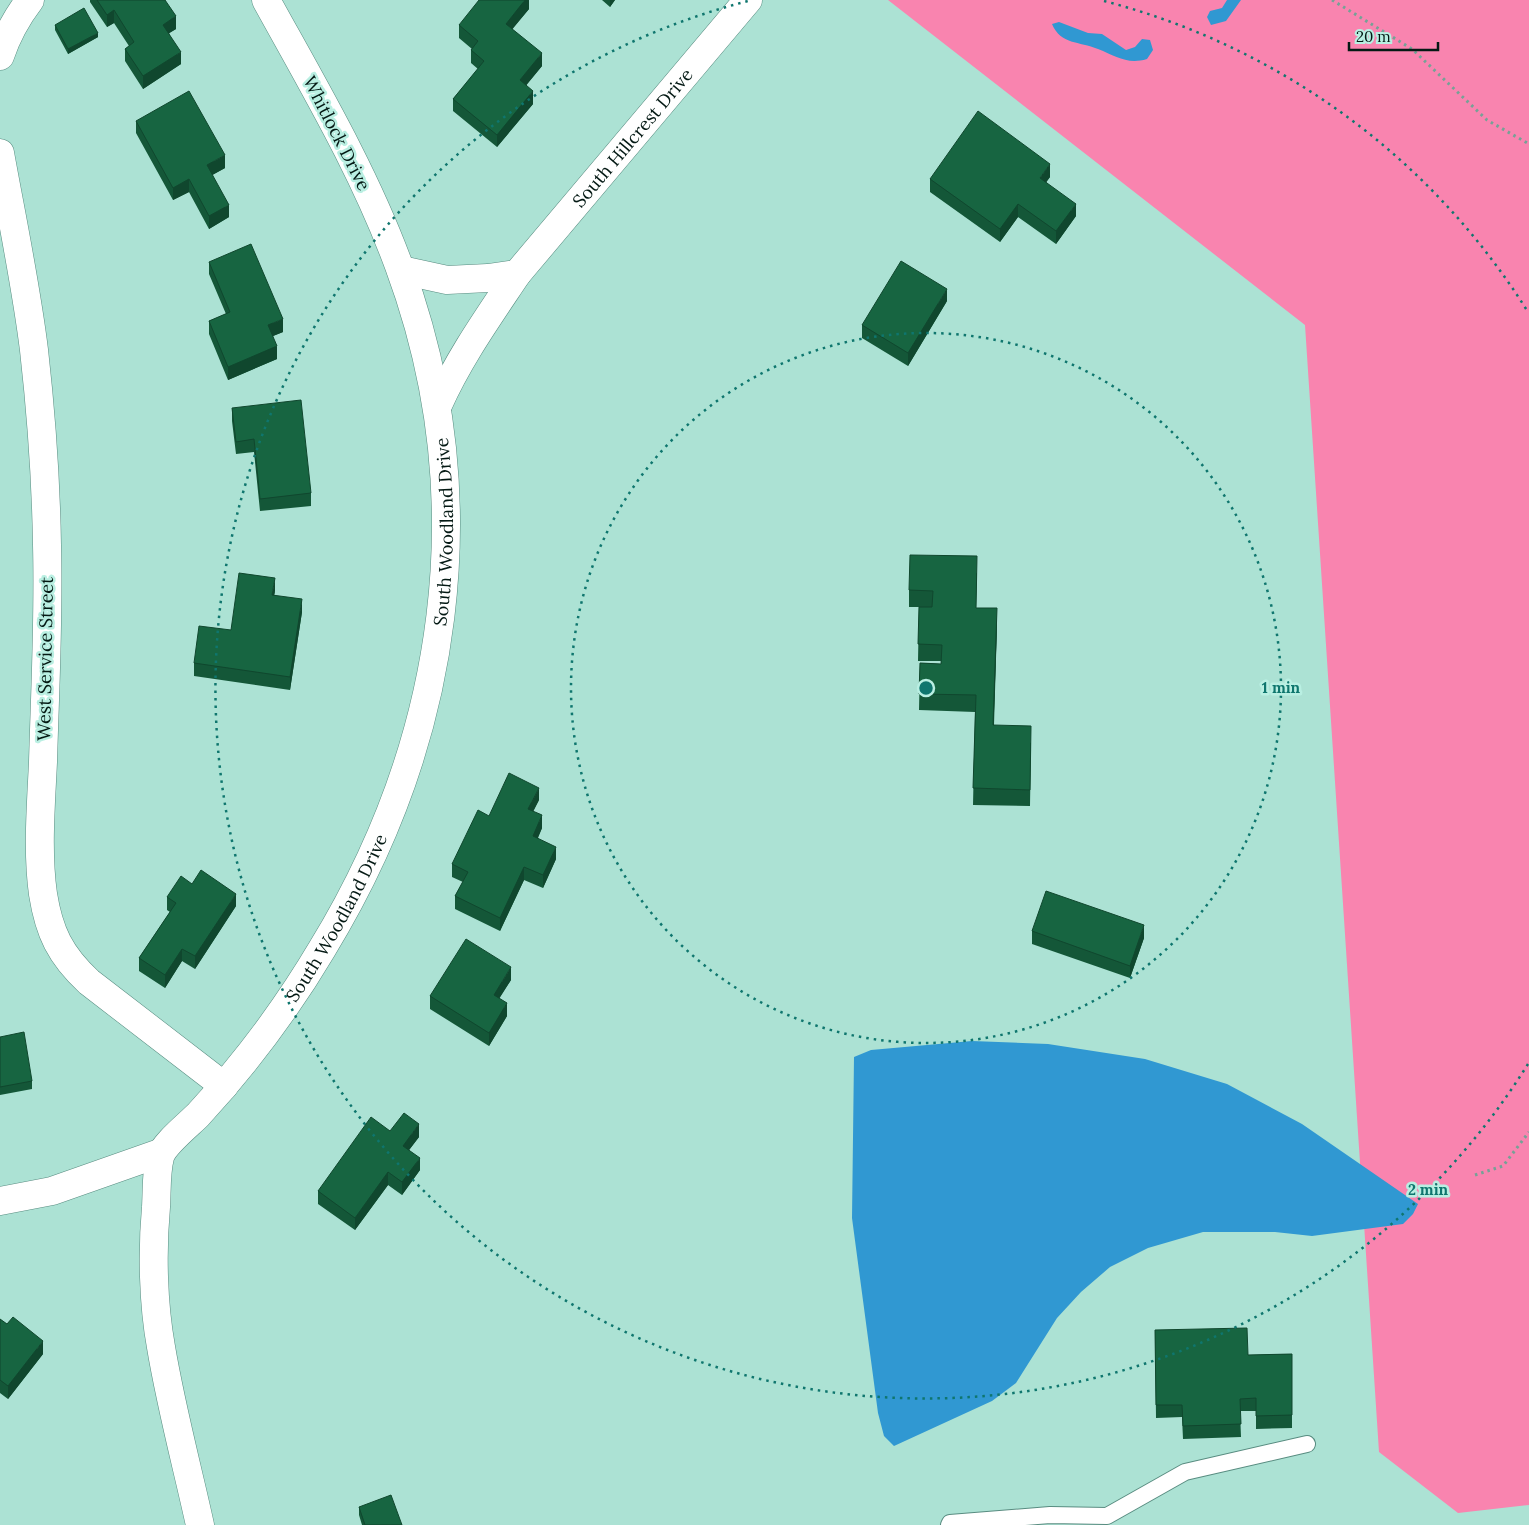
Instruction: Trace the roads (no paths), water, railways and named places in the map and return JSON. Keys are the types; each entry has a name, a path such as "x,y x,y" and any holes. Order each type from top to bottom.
{"street":[{"path":"0,56 9,32 30,0"},
{"name":"Whitlock Drive","path":"266,0 332,119 385,231 401,270"},
{"name":"South Hillcrest Drive","path":"438,405 453,375 518,274 748,0"},
{"name":"West Service Street","path":"0,154 34,350 42,462 47,545 46,658 40,842 46,911 58,947 69,963 89,982 224,1086"},
{"path":"401,270 447,280 518,274"},
{"name":"South Woodland Drive","path":"160,1153 224,1086 260,1040 320,952 359,885 387,819 416,740 432,668 448,547 445,470 438,405 422,338 401,270"},
{"path":"0,1201 52,1191 160,1153 153,1244 160,1344 200,1525"}],"lane":[{"path":"950,1525 950,1523 1050,1515 1107,1516 1185,1472 1307,1444"}],"water":[{"path":"1227,0 1241,0 1226,21 1211,25 1207,17 1210,11 1222,8"},
{"path":"1059,22 1088,33 1102,34 1126,50 1135,47 1142,39 1150,40 1153,50 1147,59 1133,61 1122,59 1060,36 1052,24"},
{"path":"972,1041 1048,1044 1145,1059 1227,1084 1302,1124 1418,1204 1413,1214 1403,1224 1312,1236 1275,1232 1203,1232 1148,1248 1110,1267 1081,1292 1057,1318 1016,1383 992,1401 894,1446 884,1436 878,1413 852,1218 854,1057 871,1050"}]}
